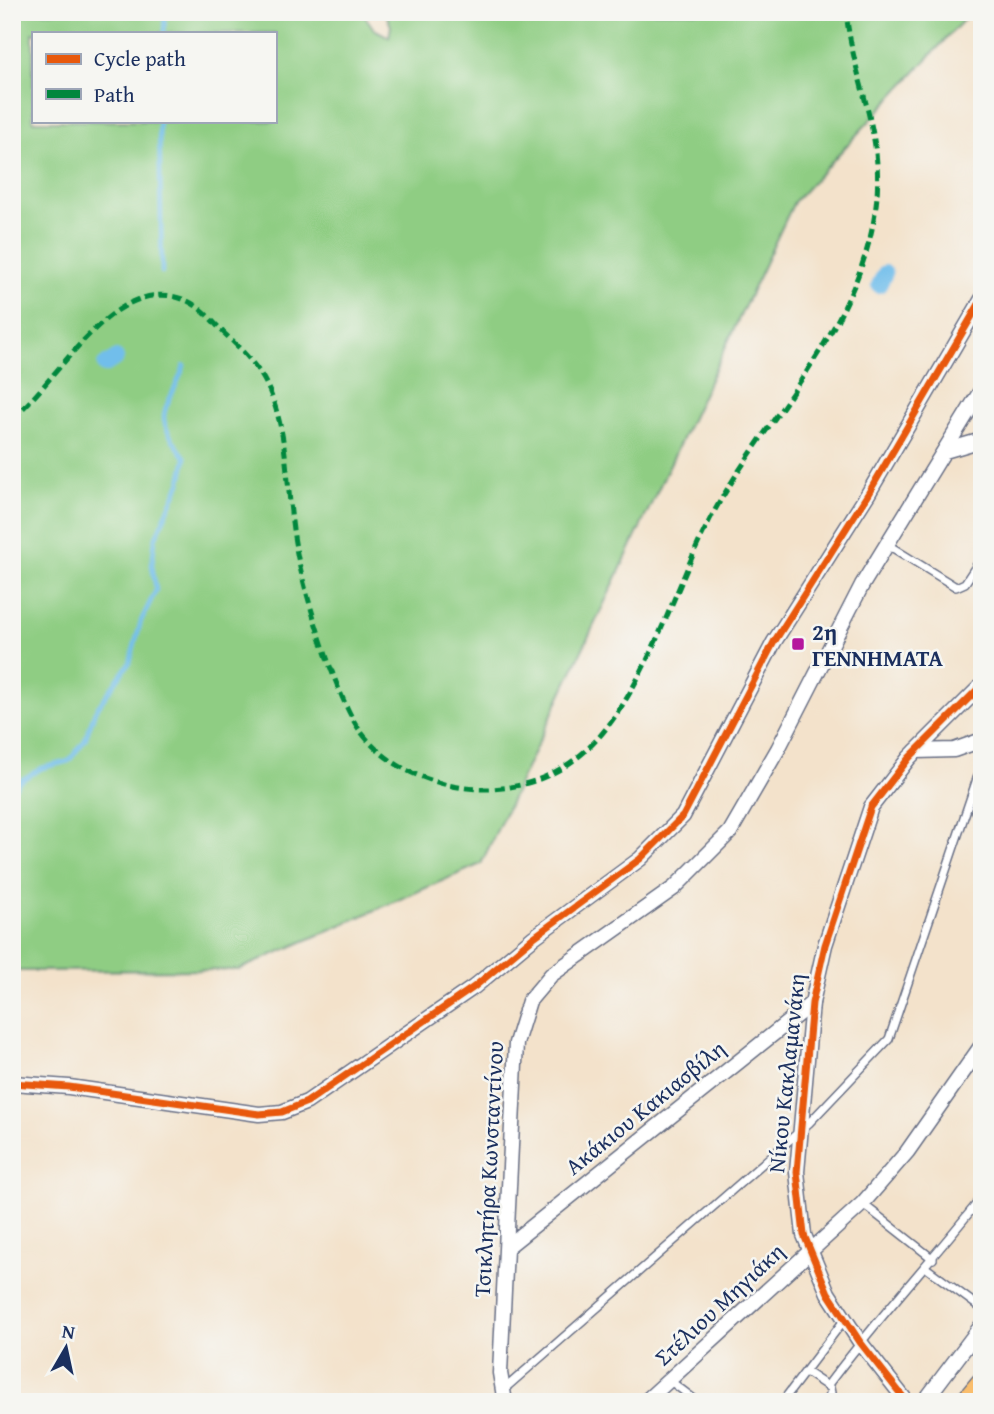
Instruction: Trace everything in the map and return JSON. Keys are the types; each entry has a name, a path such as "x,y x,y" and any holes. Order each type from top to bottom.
{"highway":[{"path":"968,1402 982,1385"}],"street":[{"path":"12,1083 69,1087 259,1114 282,1112 307,1102 453,1001 640,859 662,840 698,792 774,642 867,495 982,299"},
{"name":"Τσικλητήρα Κωνσταντίνου","path":"503,1397 500,1357 513,1066 519,1026 529,1001 551,975 674,888 730,832 778,750 862,585 948,450 982,389"},
{"path":"948,450 982,440"},
{"name":"Νίκου Κακλαμανάκη","path":"907,1402 860,1342 828,1293 809,1252 798,1200 799,1128 812,1003 825,945 871,807 916,751 982,685"},
{"path":"916,751 954,750 982,740"},
{"name":"Ακάκιου Κακιασβίλη","path":"507,1247 812,1003"},
{"name":"Στέλιου Μηγιάκη","path":"645,1402 862,1204 907,1152 982,1045"},
{"path":"924,1402 982,1325"}],"lane":[{"path":"888,545 956,587 965,583 982,557"},
{"path":"503,1397 818,1113 889,1039 982,764"},
{"path":"827,1386 860,1342 933,1259 982,1197"},
{"path":"862,1204 933,1259"},
{"path":"925,1267 982,1309"},
{"path":"782,1402 845,1318"},
{"path":"806,1371 827,1386 831,1393 825,1402"},
{"path":"669,1381 698,1402"}],"green space":[{"path":"12,12 362,12 374,29 389,37 391,26 385,12 971,12 794,202 481,864 238,970 12,971"}],"waterway":[{"path":"164,32 165,12"},
{"path":"159,122 162,272"},
{"path":"879,285 885,273"},
{"path":"105,365 116,358"},
{"path":"12,792 18,782 42,768 69,761 85,740 95,711 130,662 141,621 156,590 152,565 155,539 181,481 186,458 164,421 164,413 184,366"}],"marked path":[{"path":"12,418 111,315 135,301 159,295 185,300 196,306 261,374 276,408 287,468 293,528 306,590 332,671 361,732 379,752 401,767 439,783 482,789 504,788 526,784 546,776 566,766 584,752 605,730 624,702 642,671 715,510 809,368 850,295 865,255 878,186 873,135 846,12"}],"cycle path":[{"path":"12,1083 69,1087 259,1114 282,1112 307,1102 474,987 534,937 640,859 683,816 774,642 868,494 982,299"},
{"path":"907,1402 860,1342 828,1293 804,1235 797,1172 812,1003 825,945 871,807 909,758 982,685"}],"place":[{"name":"2η ΓΕΝΝΗΜΑΤΑ","path":"798,644"}]}
